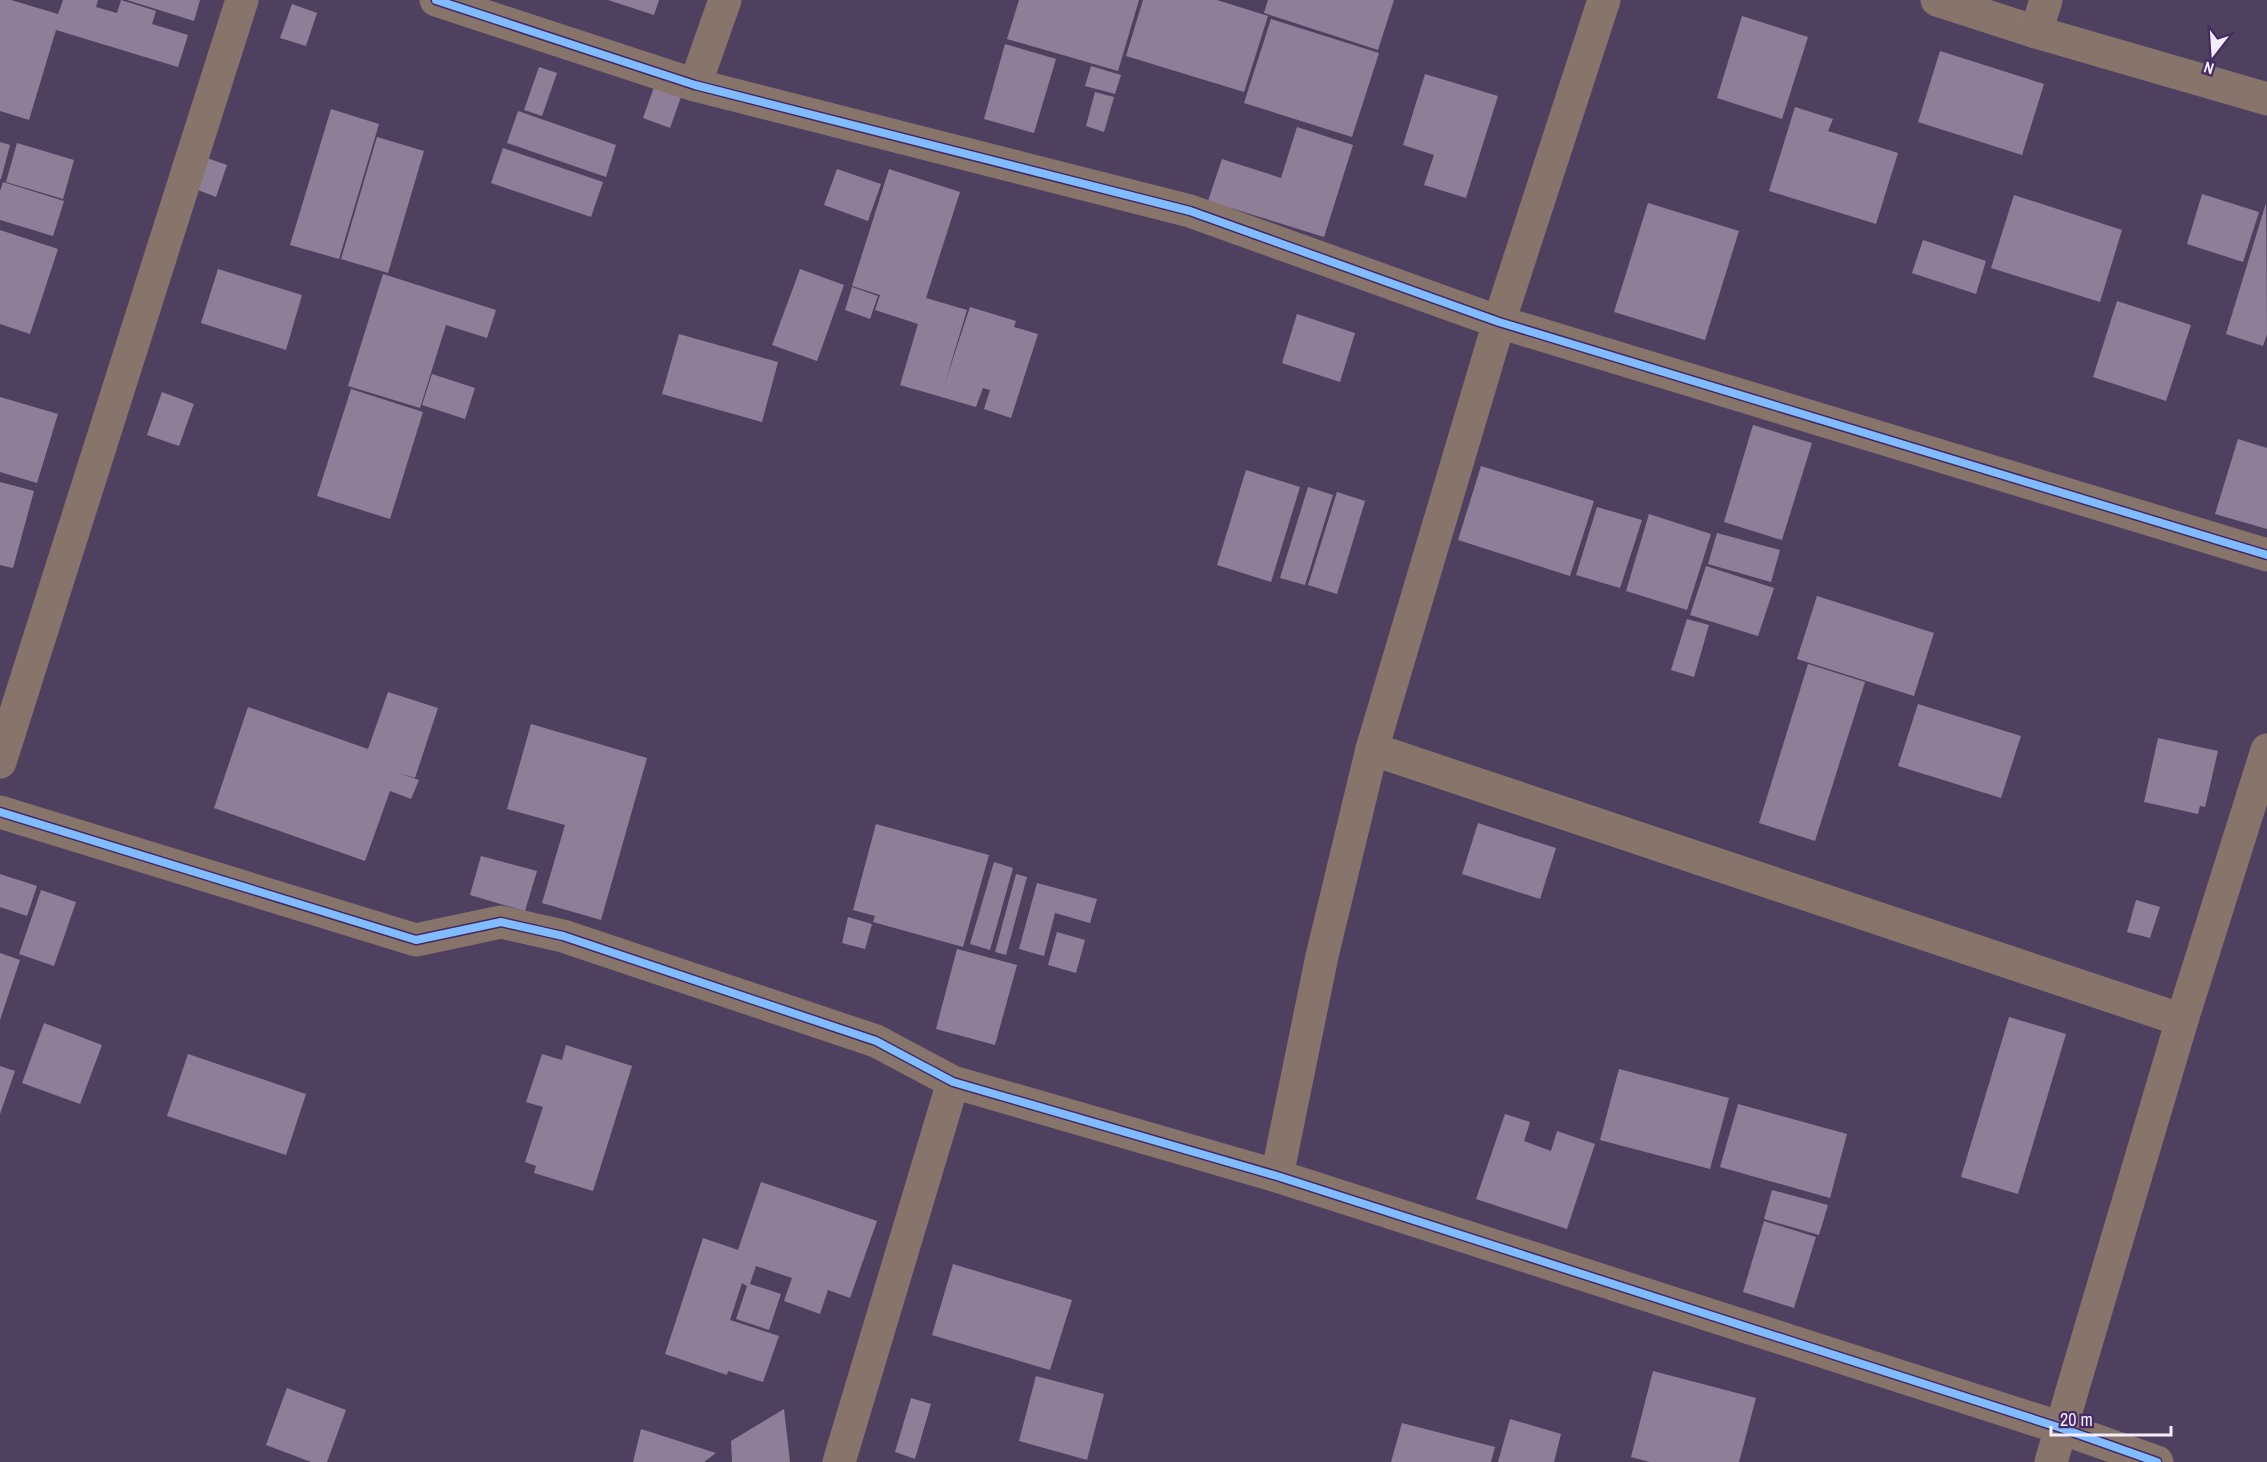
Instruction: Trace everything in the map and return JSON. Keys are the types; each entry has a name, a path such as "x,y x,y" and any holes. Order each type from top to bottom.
{"street":[{"path":"0,762 242,0"},
{"path":"436,0 695,85 1190,211 1499,322 2267,555"},
{"path":"695,85 725,0"},
{"path":"1277,1176 1322,956 1372,749 1499,322 1604,0"},
{"path":"1937,0 2036,32 2267,99"},
{"path":"2036,32 2046,0"},
{"path":"1372,749 2182,1020"},
{"path":"2051,1462 2182,1020 2267,750"},
{"path":"0,812 416,940 501,922 563,936 876,1041 953,1082 1277,1176 2061,1428 2157,1462"},
{"path":"839,1462 953,1082"}],"building":[{"path":"0,0 11,0 58,14 63,0 98,0 96,7 117,13 121,0 156,11 152,24 188,35 178,67 56,30 29,120 0,111"},
{"path":"127,0 200,0 194,21"},
{"path":"608,0 659,0 654,15"},
{"path":"1019,0 1139,0 1118,71 1007,39"},
{"path":"1143,0 1217,0 1268,16 1244,92 1126,56"},
{"path":"1268,0 1394,0 1378,50 1264,13"},
{"path":"292,4 317,13 306,46 280,38"},
{"path":"1742,16 1808,37 1782,119 1717,98"},
{"path":"1271,19 1379,53 1352,137 1244,103"},
{"path":"1005,44 1056,59 1034,133 984,119"},
{"path":"1940,51 2044,84 2022,155 1918,122"},
{"path":"1091,66 1121,75 1115,94 1085,86"},
{"path":"539,67 557,73 542,116 524,110"},
{"path":"1425,74 1498,96 1466,198 1424,185 1434,155 1403,145"},
{"path":"654,87 681,97 670,128 643,118"},
{"path":"1095,92 1114,97 1104,132 1086,126"},
{"path":"1795,107 1833,119 1828,131 1898,153 1876,224 1769,191"},
{"path":"331,109 379,124 339,259 290,245"},
{"path":"518,111 616,145 606,177 507,143"},
{"path":"1297,127 1353,145 1324,237 1208,201 1222,159 1281,178"},
{"path":"377,137 424,151 388,273 341,259"},
{"path":"0,142 10,145 1,179 0,179"},
{"path":"17,143 74,160 63,199 6,182"},
{"path":"503,148 603,182 591,217 491,183"},
{"path":"201,156 227,165 216,197 190,187"},
{"path":"837,169 881,184 868,221 824,205"},
{"path":"889,169 960,192 926,298 967,310 944,386 970,307 1016,321 1014,327 1038,334 1011,418 984,409 990,390 983,388 976,407 900,385 918,324 875,310 880,295 852,286"},
{"path":"3,182 64,201 53,236 0,220 0,191"},
{"path":"2202,194 2259,212 2243,262 2187,244"},
{"path":"2014,195 2122,230 2100,302 1991,268"},
{"path":"1648,203 1739,231 1705,340 1614,312"},
{"path":"2266,203 2267,334 2263,346 2226,334"},
{"path":"0,230 58,249 30,334 0,324"},
{"path":"1923,240 1986,261 1976,294 1912,273"},
{"path":"218,269 302,295 286,350 201,323"},
{"path":"800,269 844,285 817,361 772,345"},
{"path":"383,274 496,310 487,338 446,325 420,408 348,386"},
{"path":"852,287 878,296 870,319 845,310"},
{"path":"2117,301 2191,325 2166,401 2093,377"},
{"path":"1297,314 1355,333 1340,382 1282,363"},
{"path":"679,334 778,362 762,422 662,394"},
{"path":"432,374 475,388 465,419 422,405"},
{"path":"351,389 423,412 390,519 317,496"},
{"path":"162,392 194,404 179,446 147,435"},
{"path":"0,397 58,414 37,483 0,472"},
{"path":"1753,425 1812,443 1782,540 1724,522"},
{"path":"2238,439 2267,448 2267,529 2215,514"},
{"path":"1481,466 1594,501 1570,576 1458,540"},
{"path":"1246,470 1300,487 1271,582 1217,565"},
{"path":"0,482 34,491 13,568 0,565"},
{"path":"1308,487 1333,495 1305,585 1280,578"},
{"path":"1337,492 1365,501 1337,594 1308,585"},
{"path":"1597,507 1642,520 1620,588 1576,575"},
{"path":"1649,514 1711,534 1687,610 1626,591"},
{"path":"1717,533 1780,550 1771,582 1708,564"},
{"path":"1706,566 1774,588 1758,636 1690,615"},
{"path":"1817,596 1934,633 1914,696 1797,659"},
{"path":"1687,619 1709,625 1694,677 1671,670"},
{"path":"1808,664 1865,682 1815,841 1759,823"},
{"path":"388,692 438,708 415,778 398,773 419,780 411,799 390,791 365,861 214,808 248,707 368,749"},
{"path":"1918,704 2021,736 2001,798 1898,766"},
{"path":"531,724 647,758 601,920 542,903 565,825 507,809"},
{"path":"2158,738 2218,751 2205,807 2200,806 2198,814 2144,802"},
{"path":"1478,823 1556,848 1540,899 1462,874"},
{"path":"876,824 989,855 963,947 873,922 875,916 853,910"},
{"path":"481,856 537,871 525,911 470,895"},
{"path":"994,862 1013,868 990,950 970,944"},
{"path":"0,874 37,886 27,916 0,907"},
{"path":"1016,874 1027,877 1006,955 995,952"},
{"path":"1037,883 1097,899 1090,923 1055,913 1044,956 1019,949"},
{"path":"41,890 76,902 54,966 19,954"},
{"path":"2136,900 2160,907 2150,938 2127,932"},
{"path":"848,917 872,924 865,949 842,943"},
{"path":"1057,932 1085,940 1076,973 1048,965"},
{"path":"957,949 1017,965 995,1045 936,1029"},
{"path":"0,953 20,960 0,1020"},
{"path":"2009,1017 2066,1034 2018,1194 1961,1177"},
{"path":"44,1023 102,1045 80,1104 22,1083"},
{"path":"566,1045 632,1066 593,1191 534,1173 536,1166 525,1162 543,1107 526,1102 542,1054 562,1060"},
{"path":"188,1054 306,1094 286,1155 167,1116"},
{"path":"0,1066 15,1071 0,1114"},
{"path":"1619,1069 1729,1098 1710,1169 1600,1140"},
{"path":"1738,1104 1847,1134 1830,1198 1720,1167"},
{"path":"1505,1114 1530,1122 1524,1141 1551,1151 1557,1131 1595,1144 1567,1229 1476,1199"},
{"path":"761,1182 877,1221 850,1298 828,1290 820,1314 784,1301 792,1278 756,1266 750,1284 781,1294 769,1330 736,1319 747,1286 742,1283 730,1320 779,1336 763,1382 728,1371 727,1375 665,1354 703,1238 738,1250"},
{"path":"1772,1190 1828,1205 1819,1235 1764,1219"},
{"path":"1764,1221 1816,1237 1794,1308 1743,1292"},
{"path":"953,1264 1072,1300 1050,1370 932,1335"},
{"path":"1653,1371 1756,1398 1739,1462 1650,1462 1631,1457"},
{"path":"1036,1376 1104,1394 1087,1460 1019,1441"},
{"path":"287,1388 346,1410 327,1462 311,1462 266,1445"},
{"path":"911,1398 931,1404 915,1459 895,1452"},
{"path":"784,1409 790,1462 732,1462 731,1441"},
{"path":"1510,1419 1561,1434 1554,1462 1498,1462"},
{"path":"1402,1423 1495,1447 1491,1462 1391,1462"},
{"path":"641,1429 716,1453 704,1462 633,1462"}],"cycle path":[{"path":"436,0 695,85 1190,211 1499,322 2267,555"},
{"path":"0,812 416,940 501,922 563,936 876,1041 953,1082 1277,1176 2061,1428 2157,1462"}]}
